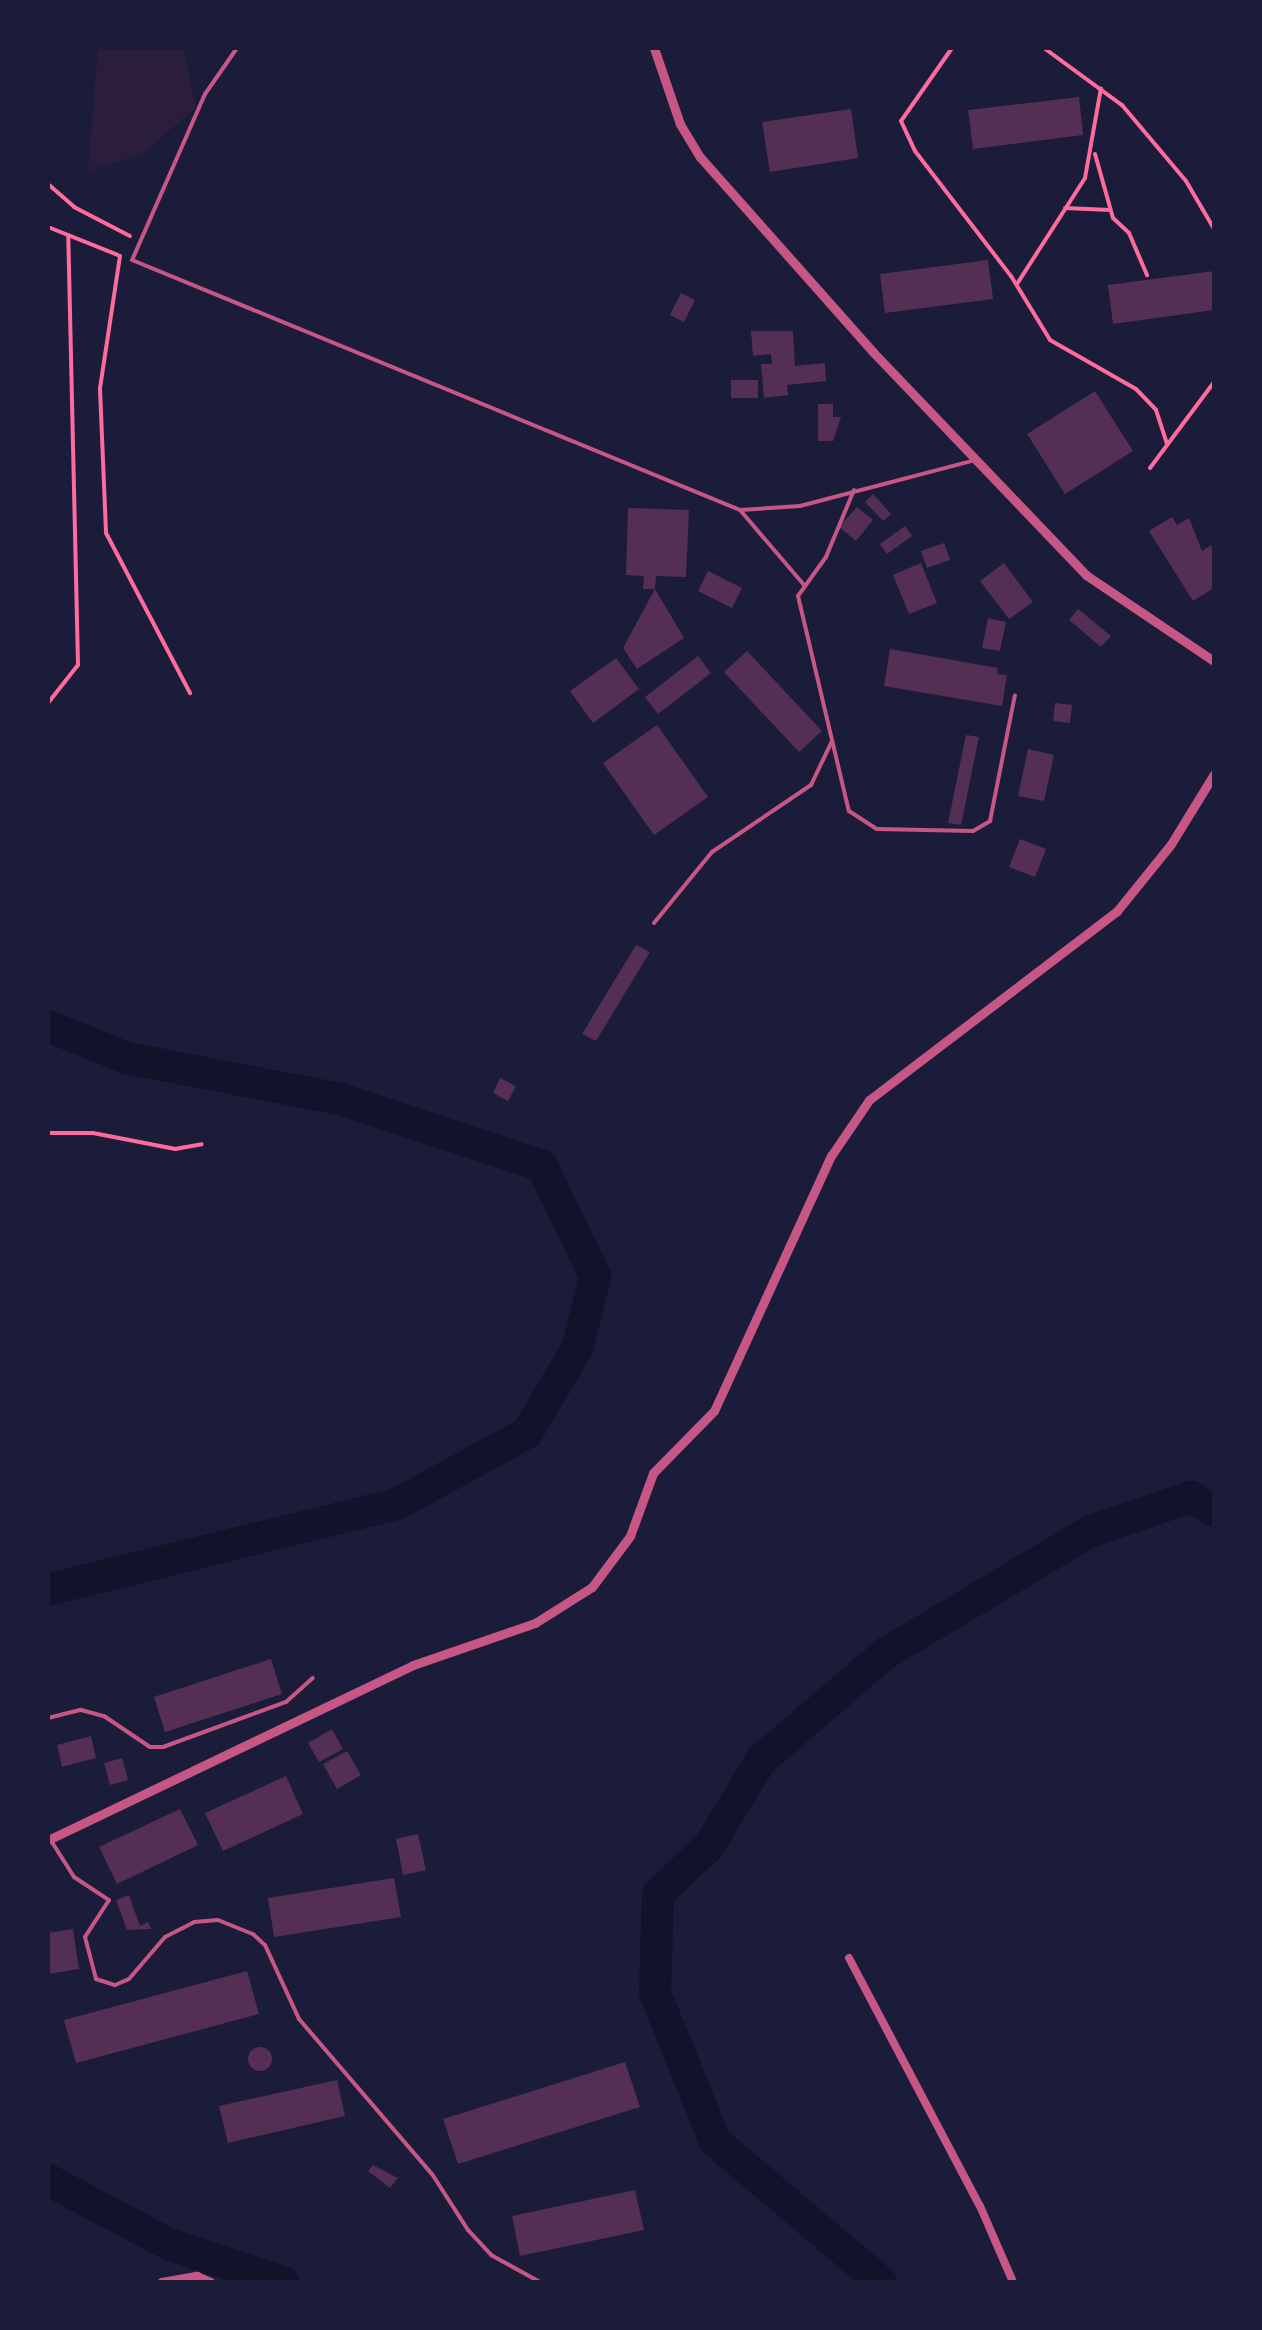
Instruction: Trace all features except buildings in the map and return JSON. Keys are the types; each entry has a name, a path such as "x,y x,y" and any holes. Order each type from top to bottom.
{"street":[{"path":"654,48 680,124 700,158 975,460 1086,575 1214,660"},
{"path":"49,1840 413,1665 535,1622 592,1587 630,1536 653,1472 714,1410 831,1156 869,1100 1117,911 1171,844 1214,774"},
{"path":"849,1958 878,2024 973,2191 1012,2282"},
{"path":"162,2282 197,2276 211,2282"}],"lane":[{"path":"237,48 204,94 132,260 740,510 769,512 975,460"},
{"path":"854,490 826,557 804,585 799,614 849,811 858,821 877,829 973,831 995,810 1016,694"},
{"path":"740,510 804,585"},
{"path":"654,924 712,852 811,785 832,741"},
{"path":"48,1718 81,1710 104,1716 150,1748 163,1747 286,1702 313,1678"},
{"path":"49,1840 74,1877 109,1900 86,1937 96,1979 114,1985 128,1980 165,1936 194,1922 218,1920 253,1934 299,2019 432,2174 468,2230 491,2255 540,2282"}],"path":[{"path":"952,48 901,121 916,151 1016,284 1050,340 1148,400 1166,444"},
{"path":"1044,48 1101,88 1186,181 1214,229"},
{"path":"1016,284 1065,208 1094,150 1101,88"},
{"path":"1094,150 1110,210 1129,233 1147,275"},
{"path":"48,184 74,207 139,240"},
{"path":"1065,208 1110,210"},
{"path":"48,227 132,260"},
{"path":"48,704 78,665 68,235"},
{"path":"120,256 100,389 106,533 190,693"},
{"path":"1150,468 1214,382"},
{"path":"48,1133 93,1133 175,1149 202,1144"}],"shaded area":[{"path":"98,48 183,48 196,107 143,154 88,171"}],"waterway":[{"path":"48,1026 127,1058 340,1099 542,1166 595,1276 578,1347 527,1433 397,1504 48,1590"},
{"path":"881,2282 715,2141 655,1993 658,1894 709,1846 761,1760 886,1653 1091,1531 1191,1497 1214,1511"},
{"path":"48,2180 171,2245 283,2282"}]}
